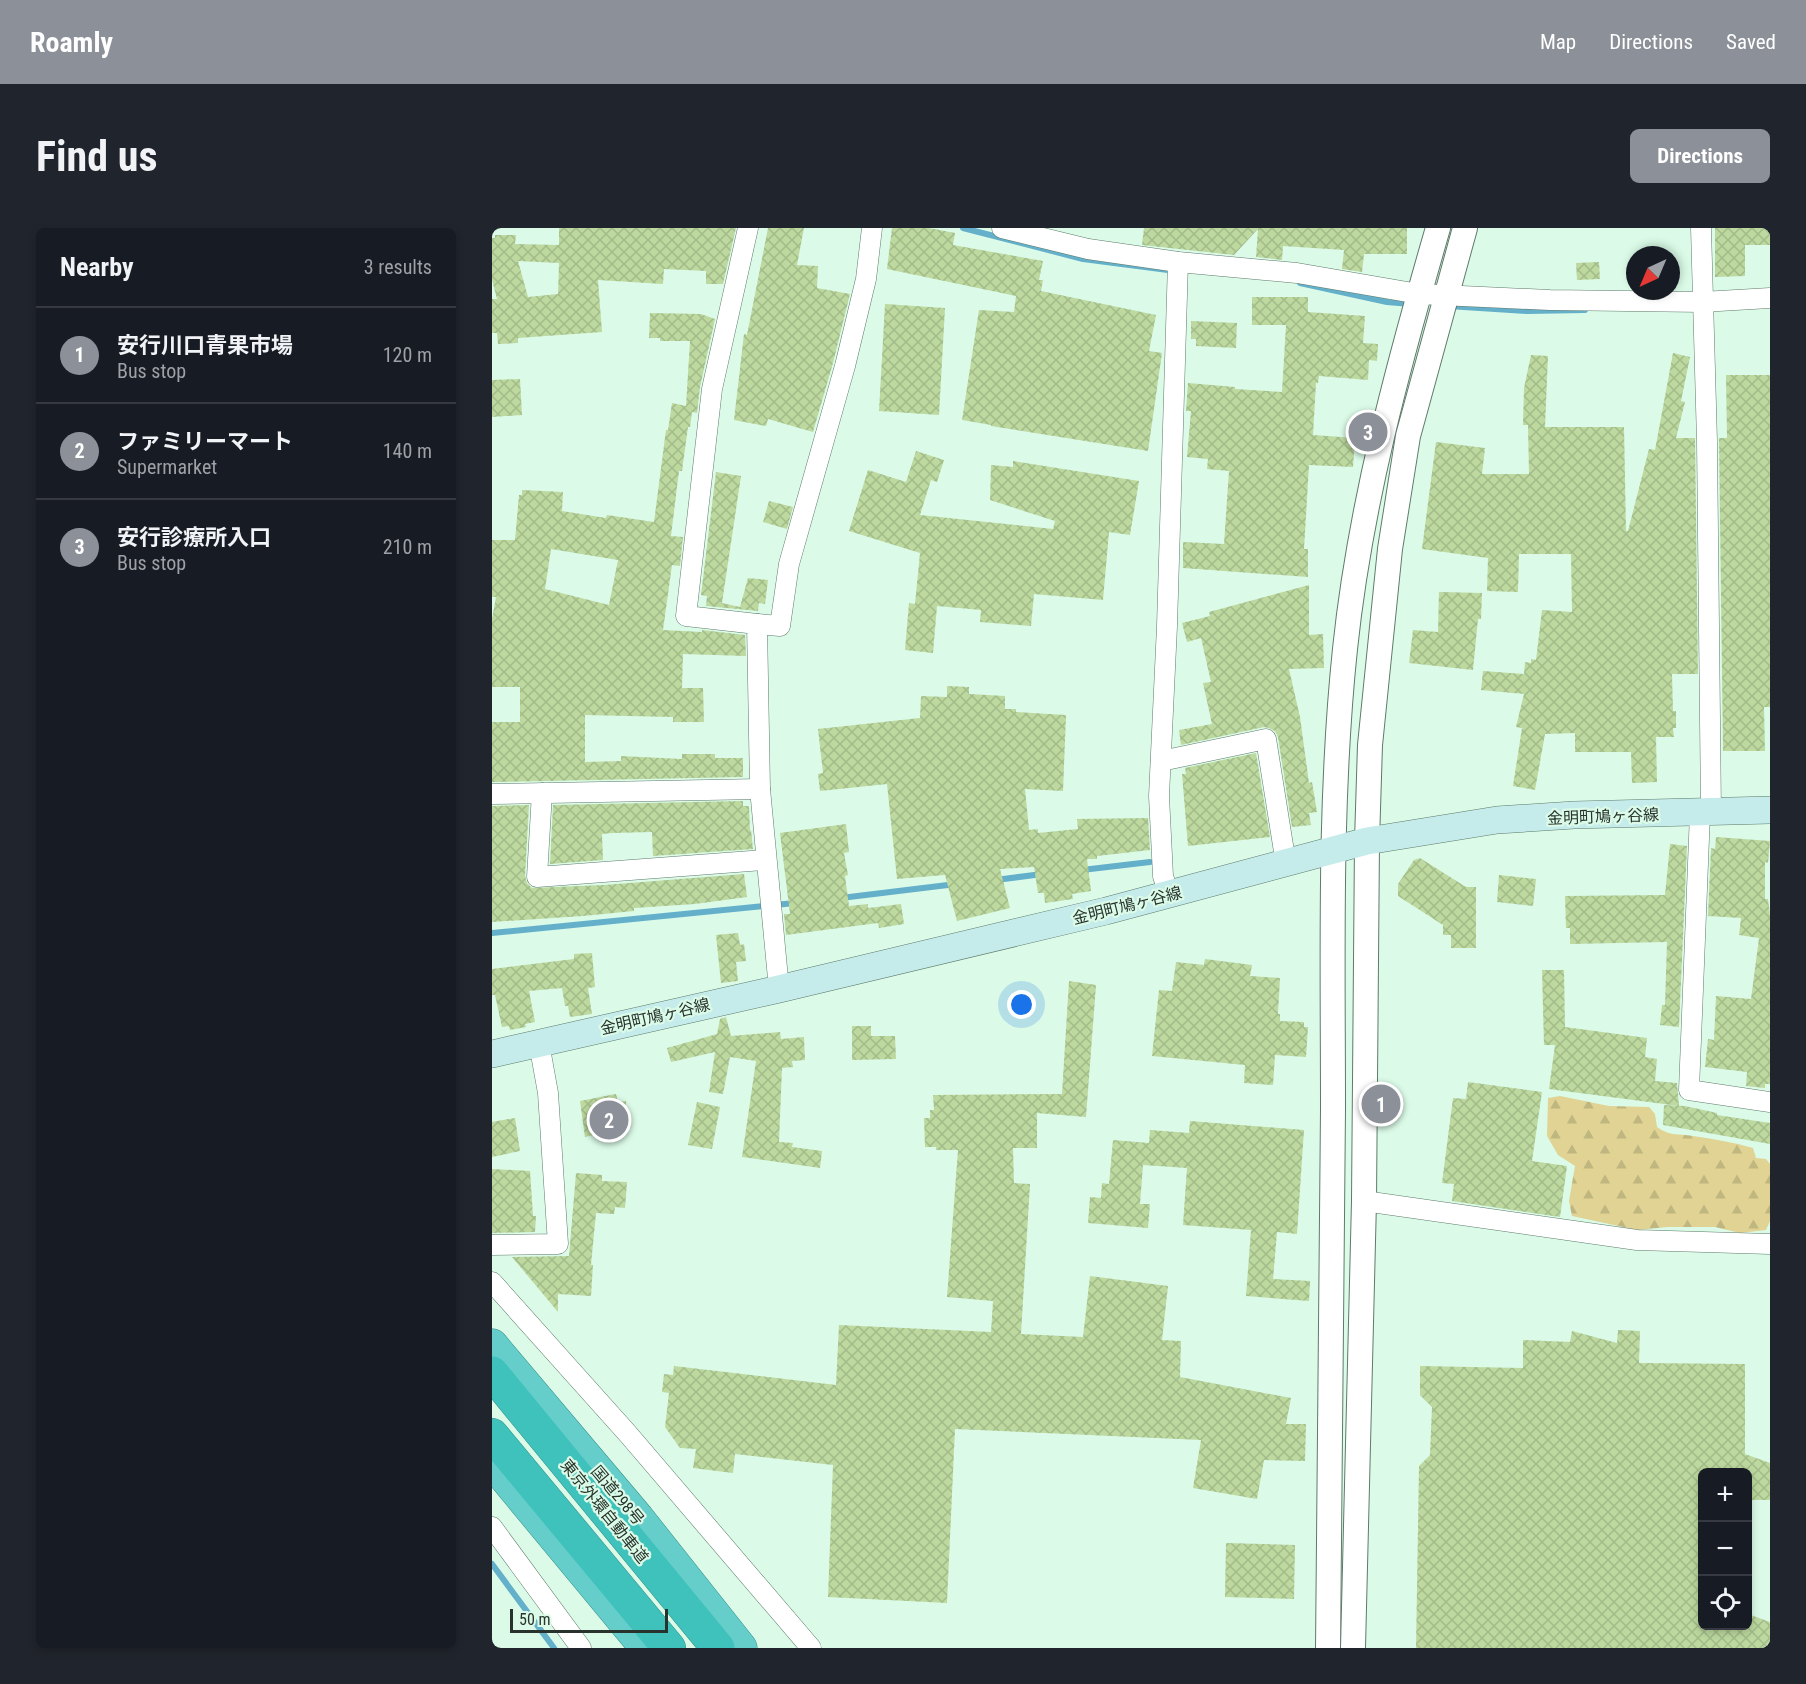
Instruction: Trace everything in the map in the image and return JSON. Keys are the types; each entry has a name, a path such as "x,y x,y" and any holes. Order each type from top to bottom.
{"highway":[{"name":"国道298号","path":"492,1345 638,1518 741,1648"},
{"name":"東京外環自動車道","path":"492,1373 718,1648"},
{"path":"492,1435 669,1648"},
{"path":"492,1462 644,1648"},
{"path":"638,1518 751,1648"}],"main road":[{"name":"金明町鳩ヶ谷線","path":"492,1054 779,989 1169,895 1367,841 1497,820 1574,815 1770,810"}],"street":[{"path":"748,228 712,389 686,616 780,626 789,564 866,279 872,228"},
{"path":"1002,228 1088,249 1297,273 1419,294 1702,302 1770,298"},
{"path":"1328,1648 1333,1261 1333,851 1339,717 1353,584 1366,503 1384,421 1438,228"},
{"path":"1353,1648 1364,1201 1370,745 1390,549 1408,436 1465,228"},
{"path":"1701,228 1707,441 1705,813 1689,1090 1770,1102"},
{"path":"1169,895 1163,876 1159,796 1167,626 1178,261"},
{"path":"757,624 760,789 779,989"},
{"path":"1161,761 1266,739 1287,864"},
{"path":"492,794 760,789"},
{"path":"542,793 537,877 765,860"},
{"path":"492,1245 558,1244 548,1093 538,1043"},
{"path":"1364,1201 1637,1240 1770,1244"},
{"path":"492,1282 643,1451 811,1648"},
{"path":"492,1527 580,1648"}],"green space":[{"path":"1560,1096 1609,1106 1649,1107 1655,1114 1657,1127 1667,1132 1753,1148 1756,1158 1766,1159 1770,1164 1770,1221 1766,1230 1740,1233 1715,1227 1668,1227 1637,1230 1572,1216 1569,1201 1575,1166 1558,1155 1547,1136 1548,1098"}],"building":[{"path":"559,228 736,228 723,284 706,284 706,271 664,269 663,284 598,280 602,332 518,338 518,343 498,344 497,333 492,333 492,299 497,299 492,280 492,238 495,238 495,235 516,235 515,244 559,245","holes":["518,261 559,263 558,294 528,297"]},
{"path":"768,228 804,228 797,265 818,266 817,288 850,294 813,432 768,419 766,426 734,420 744,334 747,335"},
{"path":"892,228 929,228 955,233 953,245 1043,261 1039,280 1043,280 1041,291 1156,315 1149,351 1162,353 1148,451 962,420 979,310 1014,312 1016,296 887,269"},
{"path":"1144,228 1407,228 1407,254 1364,254 1362,272 1342,269 1344,250 1283,246 1282,260 1256,257 1258,229 1234,255 1142,245"},
{"path":"1715,228 1770,228 1770,245 1745,245 1745,276 1715,277"},
{"path":"1599,262 1600,279 1577,280 1576,263"},
{"path":"1252,297 1308,297 1308,312 1365,316 1363,343 1378,344 1377,361 1369,360 1368,380 1319,376 1318,383 1316,383 1313,435 1355,438 1353,467 1309,465 1304,549 1308,549 1308,577 1183,568 1183,542 1224,544 1229,471 1207,469 1208,459 1187,457 1191,411 1186,411 1188,383 1282,392 1286,325 1252,325"},
{"path":"885,304 945,308 939,415 879,411"},
{"path":"650,313 701,314 715,319 700,387 697,413 692,412 682,471 679,471 671,536 683,537 680,566 672,565 663,630 702,632 702,630 745,635 746,656 683,654 682,688 703,688 704,722 673,722 673,717 585,715 585,762 621,761 621,756 682,759 682,754 715,754 715,758 743,758 743,777 492,782 492,722 520,722 520,687 492,687 492,619 496,597 492,597 492,540 515,540 519,495 522,495 522,490 563,492 562,511 654,522 666,430 668,430 672,403 686,406 690,341 660,341 660,338 649,338","holes":["551,549 618,560 609,605 545,589"]},
{"path":"1191,321 1237,323 1236,348 1196,346 1196,339 1191,339"},
{"path":"1673,353 1690,357 1681,401 1685,402 1676,438 1695,438 1698,674 1672,674 1676,728 1673,728 1674,737 1656,737 1657,782 1632,783 1631,752 1575,752 1575,733 1545,734 1535,790 1513,786 1522,728 1516,727 1524,694 1481,690 1483,671 1524,674 1525,662 1531,663 1531,659 1536,660 1542,610 1572,612 1571,554 1519,554 1518,592 1487,591 1488,558 1422,549 1436,442 1485,448 1482,474 1529,474 1528,425 1523,425 1524,388 1531,355 1548,356 1545,427 1624,427 1626,531 1628,531 1649,449 1655,450"},
{"path":"1726,375 1770,375 1770,707 1764,707 1765,751 1723,751 1719,438 1727,438"},
{"path":"520,379 522,415 492,417 492,380"},
{"path":"916,451 944,460 937,482 931,480 920,515 1053,529 1055,521 990,500 991,465 1013,467 1013,461 1139,481 1130,535 1109,532 1103,600 1034,594 1031,626 980,622 981,610 937,606 933,653 905,650 909,603 915,604 920,553 849,531 868,470 906,482"},
{"path":"716,472 741,476 722,603 740,607 748,578 768,580 765,604 759,603 758,611 706,606 707,596 701,595"},
{"path":"769,501 793,507 787,529 763,522"},
{"path":"1309,585 1309,635 1323,634 1324,668 1289,669 1300,717 1309,783 1312,782 1317,812 1309,813 1311,825 1292,827 1278,737 1275,731 1264,727 1181,745 1179,730 1212,724 1203,683 1211,682 1201,638 1187,642 1182,623 1210,616 1209,612"},
{"path":"1439,592 1482,593 1481,619 1478,619 1473,670 1409,663 1413,630 1438,632"},
{"path":"947,686 969,687 969,694 1005,696 1005,709 1016,709 1016,712 1066,715 1063,791 1025,789 1029,830 1038,829 1038,833 1078,829 1077,819 1148,818 1150,850 1087,859 1091,891 1072,894 1073,899 1045,903 1044,893 1038,893 1034,867 1000,869 1010,908 957,921 945,875 897,879 887,784 820,791 818,774 823,773 818,729 920,718 921,696 947,697"},
{"path":"1256,753 1270,837 1188,846 1182,774 1186,774 1185,768"},
{"path":"743,801 743,806 749,806 753,849 653,856 652,832 612,833 602,834 603,860 550,864 553,805"},
{"path":"529,805 525,876 532,888 744,874 747,897 695,904 634,908 634,911 583,916 492,922 492,806"},
{"path":"846,824 849,852 844,853 848,875 845,876 849,906 868,904 868,908 901,904 904,924 879,928 878,923 786,935 784,914 790,914 780,833"},
{"path":"1716,837 1770,841 1768,863 1765,862 1765,899 1768,899 1770,915 1770,1084 1765,1084 1765,1088 1746,1086 1747,1072 1705,1067 1708,1039 1714,1040 1716,996 1751,999 1759,938 1739,935 1741,918 1708,916 1711,848 1715,849"},
{"path":"1670,844 1687,846 1679,1027 1660,1025 1662,1005 1665,1005 1667,942 1570,944 1570,928 1566,928 1565,896 1665,895"},
{"path":"1420,858 1466,887 1476,887 1476,948 1451,948 1451,935 1443,935 1443,925 1398,896 1398,884 1414,860"},
{"path":"1499,875 1536,879 1533,906 1497,902"},
{"path":"738,933 740,945 744,944 746,961 736,962 738,981 721,983 716,935"},
{"path":"592,953 595,987 588,988 592,1014 570,1017 568,1006 565,1006 562,988 529,991 535,1022 525,1024 526,1027 510,1030 509,1026 502,1027 495,995 492,995 492,969 574,959 574,954"},
{"path":"1205,959 1252,965 1250,976 1280,978 1278,1014 1280,1014 1280,1021 1304,1022 1304,1027 1308,1027 1306,1057 1275,1055 1273,1085 1244,1083 1245,1065 1152,1056 1159,990 1172,991 1176,962 1204,965"},
{"path":"1542,970 1564,970 1565,1027 1647,1038 1645,1057 1657,1059 1655,1081 1677,1083 1679,1106 1549,1089 1555,1045 1544,1045"},
{"path":"1069,981 1096,985 1086,1117 1037,1113 1037,1148 1013,1148 1014,1183 1030,1184 1021,1334 1083,1337 1090,1276 1168,1286 1162,1340 1181,1341 1180,1377 1291,1398 1286,1424 1306,1424 1305,1461 1264,1460 1257,1499 1193,1488 1201,1440 955,1429 947,1603 828,1597 833,1465 735,1454 733,1473 693,1468 696,1449 680,1448 665,1427 669,1393 662,1392 664,1374 673,1375 674,1366 836,1385 839,1325 991,1332 993,1301 947,1297 958,1150 936,1150 936,1147 925,1147 924,1118 930,1118 930,1110 934,1110 933,1095 1062,1094"},
{"path":"726,1017 731,1036 780,1032 781,1039 804,1037 805,1060 792,1061 793,1067 782,1068 779,1142 793,1143 792,1147 822,1151 820,1168 742,1157 756,1061 730,1057 723,1094 709,1092 715,1052 671,1062 667,1048 717,1034 720,1019"},
{"path":"852,1026 871,1026 871,1036 895,1036 896,1059 852,1060"},
{"path":"1468,1082 1542,1092 1532,1161 1567,1166 1560,1217 1452,1201 1454,1184 1442,1183 1453,1098 1466,1099"},
{"path":"616,1094 618,1102 626,1101 626,1119 622,1120 623,1128 585,1137 580,1101"},
{"path":"697,1102 720,1107 712,1149 688,1145"},
{"path":"1664,1105 1685,1106 1717,1113 1717,1115 1770,1123 1770,1144 1663,1125"},
{"path":"515,1118 520,1151 492,1157 492,1122"},
{"path":"1190,1121 1304,1130 1297,1234 1277,1232 1273,1279 1310,1281 1309,1301 1246,1296 1251,1230 1183,1225 1187,1168 1143,1165 1140,1204 1150,1204 1148,1228 1088,1223 1090,1197 1101,1198 1102,1183 1109,1184 1113,1140 1149,1143 1150,1130 1189,1133"},
{"path":"492,1169 530,1171 533,1216 536,1216 535,1232 492,1233"},
{"path":"576,1173 602,1175 602,1181 627,1182 625,1208 615,1207 614,1214 596,1213 591,1265 593,1265 591,1296 558,1294 558,1312 512,1257 569,1256"},
{"path":"1618,1330 1640,1331 1639,1363 1745,1364 1745,1454 1770,1463 1770,1500 1752,1500 1752,1468 1698,1468 1698,1630 1752,1630 1752,1615 1770,1622 1770,1648 1416,1648 1419,1466 1430,1455 1432,1407 1420,1395 1420,1366 1523,1368 1523,1340 1570,1342 1572,1331 1617,1343"},
{"path":"1226,1543 1295,1545 1294,1599 1225,1597"}],"waterway":[{"path":"963,228 1083,259 1168,270"},
{"path":"1300,283 1387,302 1411,304"},
{"path":"1448,306 1527,311 1585,310"},
{"path":"1082,870 1150,862"},
{"path":"996,880 1042,874"},
{"path":"841,898 956,884"},
{"path":"492,933 795,903"},
{"path":"492,1564 554,1648"}],"place":[{"name":"安行診療所入口","path":"1368,432"},
{"name":"安行川口青果市場","path":"1381,1104"},
{"name":"ファミリーマート","path":"609,1120"}]}
